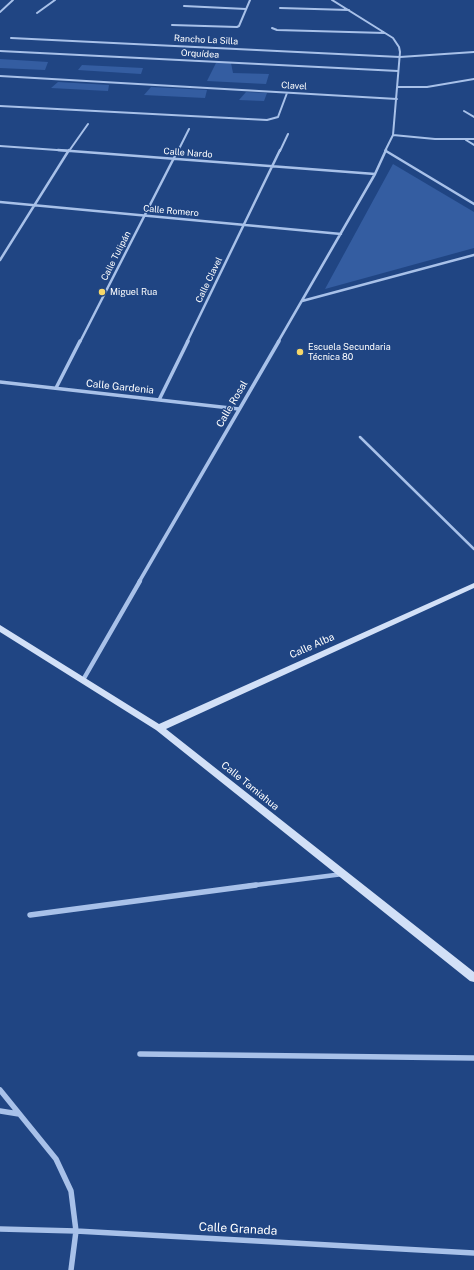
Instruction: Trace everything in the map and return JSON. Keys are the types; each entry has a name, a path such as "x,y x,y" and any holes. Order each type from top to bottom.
{"street":[{"path":"0,12 13,0"},
{"path":"37,13 55,0"},
{"path":"172,25 237,27 239,26 250,0"},
{"path":"332,0 393,38 399,47 400,57"},
{"path":"184,6 246,9"},
{"path":"280,8 350,10"},
{"path":"272,28 277,30 385,33"},
{"name":"Rancho La Silla","path":"11,38 400,57 474,54"},
{"name":"Orquídea","path":"0,51 398,71"},
{"name":"Calle Rosal","path":"83,680 238,409 375,174 393,135 400,57"},
{"name":"Clavel","path":"0,76 397,99"},
{"path":"397,87 427,87 474,79"},
{"path":"0,106 267,120 278,117 287,93"},
{"path":"464,111 474,117"},
{"path":"0,260 1,256 88,124"},
{"name":"Calle Tulipán","path":"56,388 189,129"},
{"name":"Calle Clavel","path":"159,400 288,134"},
{"path":"393,135 474,139"},
{"path":"464,139 474,145"},
{"name":"Calle Nardo","path":"0,146 375,174"},
{"path":"386,151 474,204"},
{"name":"Calle Romero","path":"0,202 341,234"},
{"path":"302,301 474,256"},
{"name":"Calle Gardenia","path":"0,382 238,409"},
{"name":"Calle Alba","path":"159,728 474,585"},
{"name":"Calle Tamiahua","path":"0,628 159,728 474,978"},
{"path":"30,915 344,874"},
{"path":"140,1054 474,1058"},
{"path":"0,1090 56,1159 71,1191 76,1231 71,1270"},
{"path":"0,1111 19,1114"},
{"name":"Calle Granada","path":"0,1229 76,1231 474,1253"}],"lane":[{"path":"360,437 474,549"}],"shaded area":[{"path":"0,59 48,62 45,70 0,68"},
{"path":"216,63 231,63 233,73 269,74 266,84 207,81"},
{"path":"82,65 143,68 141,74 78,70"},
{"path":"58,82 109,85 108,91 51,88"},
{"path":"151,87 207,90 205,98 144,95"},
{"path":"246,92 267,93 264,101 239,100"},
{"path":"393,164 474,212 474,248 325,289"}],"place":[{"name":"Miguel Rua","path":"102,292"},
{"name":"Escuela Secundaria Técnica 80","path":"300,352"}]}
